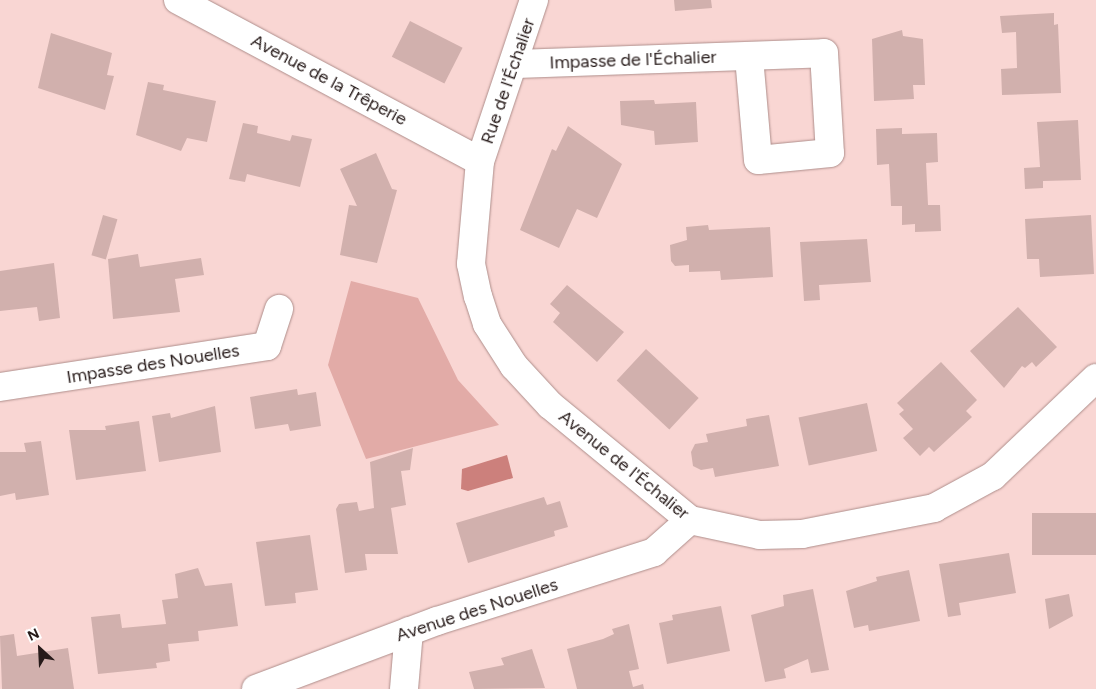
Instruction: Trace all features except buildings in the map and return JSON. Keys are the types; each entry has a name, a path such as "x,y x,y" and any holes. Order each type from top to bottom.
{"street":[{"name":"Avenue de la Trêperie","path":"178,0 480,161"},
{"name":"Rue de l'Échalier","path":"480,161 516,64 534,0"},
{"name":"Impasse de l'Échalier","path":"516,64 824,53 830,153 758,160 749,57"},
{"name":"Avenue de l'Échalier","path":"480,161 471,264 487,324 514,366 550,405 690,520 760,534 802,534 934,508 993,476 1096,378"},
{"name":"Impasse des Nouelles","path":"0,387 267,346 279,308"},
{"name":"Avenue des Nouelles","path":"256,689 409,631 654,552 690,520"},
{"path":"404,689 409,631"}],"shaded area":[{"path":"351,281 418,298 458,380 499,425 366,459 328,365"},
{"path":"507,455 513,478 468,491 461,489 462,469"}]}
